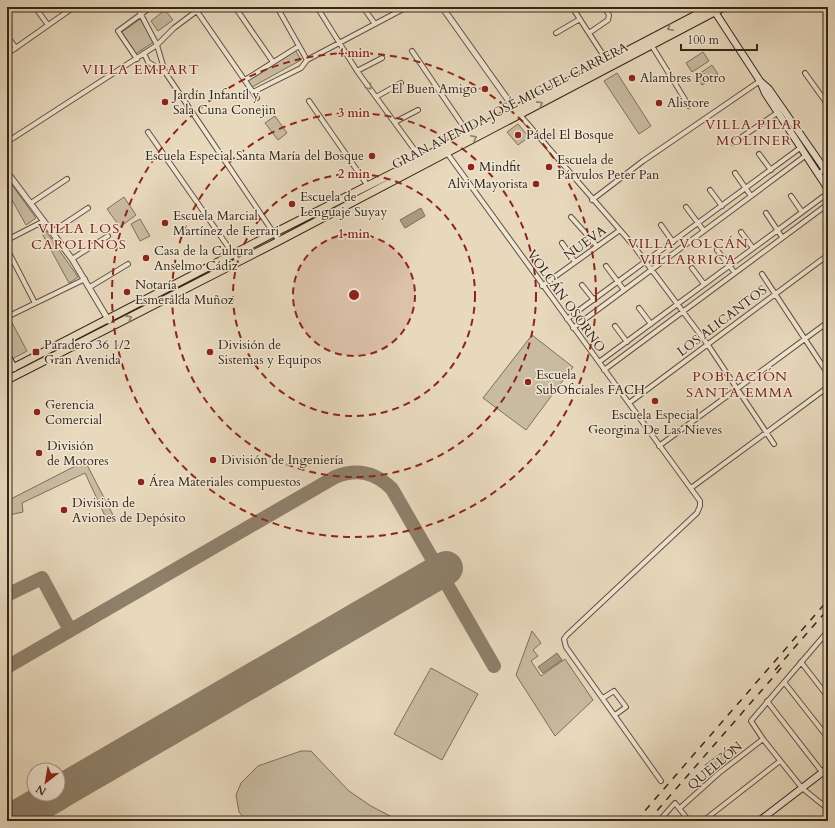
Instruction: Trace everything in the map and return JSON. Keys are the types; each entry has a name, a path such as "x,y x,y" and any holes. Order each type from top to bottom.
{"main road":[{"name":"GRAN AVENIDA JOSÉ MIGUEL CARRERA","path":"10,369 368,186 422,161 446,152 606,61 709,9 724,7"},
{"name":"GRAN AVENIDA JOSÉ MIGUEL CARRERA","path":"7,380 279,241 422,161 468,133 517,112 652,46 709,9"},
{"path":"709,9 760,81 769,89 827,170"},
{"path":"760,81 762,89 828,189"},
{"path":"7,356 10,369 23,373"},
{"path":"759,821 828,768"}],"street":[{"path":"35,7 48,26"},
{"path":"7,54 74,7"},
{"path":"137,7 157,45 165,72 279,241"},
{"path":"137,59 118,32 150,7"},
{"path":"7,142 137,59 157,45 195,9 202,7"},
{"path":"235,7 273,62"},
{"path":"277,7 307,60"},
{"path":"317,7 338,43 357,71 422,161"},
{"path":"363,7 375,24"},
{"path":"253,92 301,68 307,60 406,7"},
{"path":"442,7 517,112 592,200 620,230 678,304 708,345 774,444"},
{"path":"572,7 606,61"},
{"path":"589,33 608,20 609,15 604,7"},
{"path":"195,9 257,98"},
{"path":"556,33 580,19"},
{"path":"7,36 16,48"},
{"path":"245,80 299,46"},
{"path":"652,46 689,106"},
{"path":"412,51 468,133"},
{"path":"144,53 148,62 165,72"},
{"path":"357,71 382,58"},
{"path":"805,73 828,105"},
{"path":"592,200 643,161 760,81"},
{"path":"376,97 401,83"},
{"path":"309,101 368,186"},
{"path":"395,122 418,110"},
{"path":"733,143 778,113"},
{"path":"148,132 238,261"},
{"path":"566,319 800,148"},
{"name":"VOLCÁN OSORNO","path":"446,152 566,319 699,499 700,506 697,513 565,638 565,646 603,698"},
{"path":"759,154 771,170"},
{"path":"573,328 805,156"},
{"path":"818,174 827,170"},
{"path":"7,172 72,259 113,327"},
{"path":"735,173 751,196"},
{"path":"30,202 67,179"},
{"path":"710,190 722,206"},
{"path":"599,362 828,193"},
{"path":"791,196 802,212"},
{"path":"604,370 828,204"},
{"path":"686,207 704,231"},
{"path":"52,232 88,208"},
{"path":"766,214 782,237"},
{"path":"571,217 596,244"},
{"path":"7,240 44,221"},
{"path":"661,225 673,242"},
{"name":"NUEVA","path":"542,286 596,244 620,230"},
{"path":"742,232 753,248"},
{"path":"72,259 108,236"},
{"path":"562,243 574,260"},
{"path":"7,248 35,303"},
{"path":"717,250 735,273"},
{"name":"LOS ALICANTOS","path":"629,403 828,255"},
{"path":"90,287 128,264"},
{"path":"606,266 624,290"},
{"path":"692,268 704,284"},
{"path":"762,274 828,374"},
{"path":"7,317 85,279"},
{"path":"582,285 594,300"},
{"path":"639,308 651,324"},
{"path":"659,446 828,322"},
{"path":"615,326 627,342"},
{"path":"691,488 828,387"},
{"path":"828,631 751,721 763,739 802,788 828,809"},
{"path":"801,662 828,697"},
{"path":"784,682 828,738"},
{"path":"615,715 626,707 614,691 603,698 661,781"},
{"path":"767,702 822,772"},
{"name":"QUELLÓN","path":"680,808 719,773 763,739"},
{"path":"703,821 780,761"},
{"path":"659,821 675,803 689,821"}],"shaded area":[{"path":"165,10 173,20 158,31 151,21"},
{"path":"140,19 155,41 134,55 119,34"},
{"path":"295,50 301,60 252,87 248,81"},
{"path":"703,52 709,61 692,72 686,63"},
{"path":"712,65 718,74 702,85 696,76"},
{"path":"617,73 651,126 639,134 604,81"},
{"path":"275,116 287,133 278,140 265,123"},
{"name":"Pádel El Bosque","path":"518,124 529,137 518,145 507,132"},
{"path":"7,178 36,218 26,225 7,191"},
{"path":"124,197 136,215 120,227 107,209"},
{"path":"421,208 425,216 405,228 400,220"},
{"path":"140,219 150,236 140,241 131,224"},
{"path":"41,224 78,277 69,283 38,226"},
{"path":"7,317 9,317 27,351 12,359 7,350"},
{"name":"Escuela SubOficiales FACH","path":"532,335 573,367 526,430 483,398"},
{"path":"85,461 113,515 106,518 85,473 22,503 23,512 9,515 7,501"},
{"path":"532,631 541,643 533,650 538,656 531,661 541,676 565,659 593,700 555,736 516,675"},
{"path":"557,653 562,660 543,673 538,667"},
{"path":"431,668 478,694 442,760 394,734"},
{"path":"301,751 311,751 349,791 371,806 394,818 395,821 247,821 239,812 236,795 241,783 258,766"},
{"path":"721,753 727,760 711,773 705,765"}],"taxiway":[{"path":"7,667 335,477 343,474 358,472 372,475 386,483 392,489 494,666"},
{"path":"7,595 42,578 70,630"}],"runway":[{"path":"66,788 446,568"},
{"path":"10,821 43,802"}],"railway":[{"path":"636,821 828,600"},
{"path":"775,670 828,609"},
{"path":"648,821 782,667"}],"place":[{"name":"Alambres Potro","path":"632,78"},
{"name":"El Buen Amigo","path":"485,89"},
{"name":"Jardín Infantíl y Sala Cuna Conejin","path":"165,102"},
{"name":"Alistore","path":"659,103"},
{"name":"Pádel El Bosque","path":"518,135"},
{"name":"Escuela Especial Santa María del Bosque","path":"372,156"},
{"name":"Mindfit","path":"471,167"},
{"name":"Escuela de Párvulos Peter Pan","path":"549,167"},
{"name":"Alvi Mayorista","path":"536,184"},
{"name":"Escuela de Lenguaje Suyay","path":"292,204"},
{"name":"Escuela Marcial Martínez de Ferrari","path":"165,223"},
{"name":"Casa de la Cultura Anselmo Cádiz","path":"146,258"},
{"name":"Notaría Esmeralda Muñoz","path":"127,292"},
{"name":"Paradero 36 1/2 Gran Avenida","path":"36,352"},
{"name":"División de Sistemas y Equipos","path":"210,352"},
{"name":"Escuela SubOficiales FACH","path":"528,382"},
{"name":"Escuela Especial Georgina De Las Nieves","path":"655,401"},
{"name":"Gerencia Comercial","path":"37,412"},
{"name":"División de Motores","path":"39,453"},
{"name":"División de Ingeniería","path":"213,460"},
{"name":"Área Materiales compuestos","path":"141,482"},
{"name":"División de Aviones de Depósito","path":"64,510"}],"district":[{"name":"VILLA EMPART","path":"141,69"},
{"name":"VILLA PILAR MOLINER","path":"754,132"},
{"name":"VILLA LOS CAROLINOS","path":"79,236"},
{"name":"VILLA VOLCÁN VILLARRICA","path":"688,252"},
{"name":"POBLACIÓN SANTA EMMA","path":"740,384"}]}
